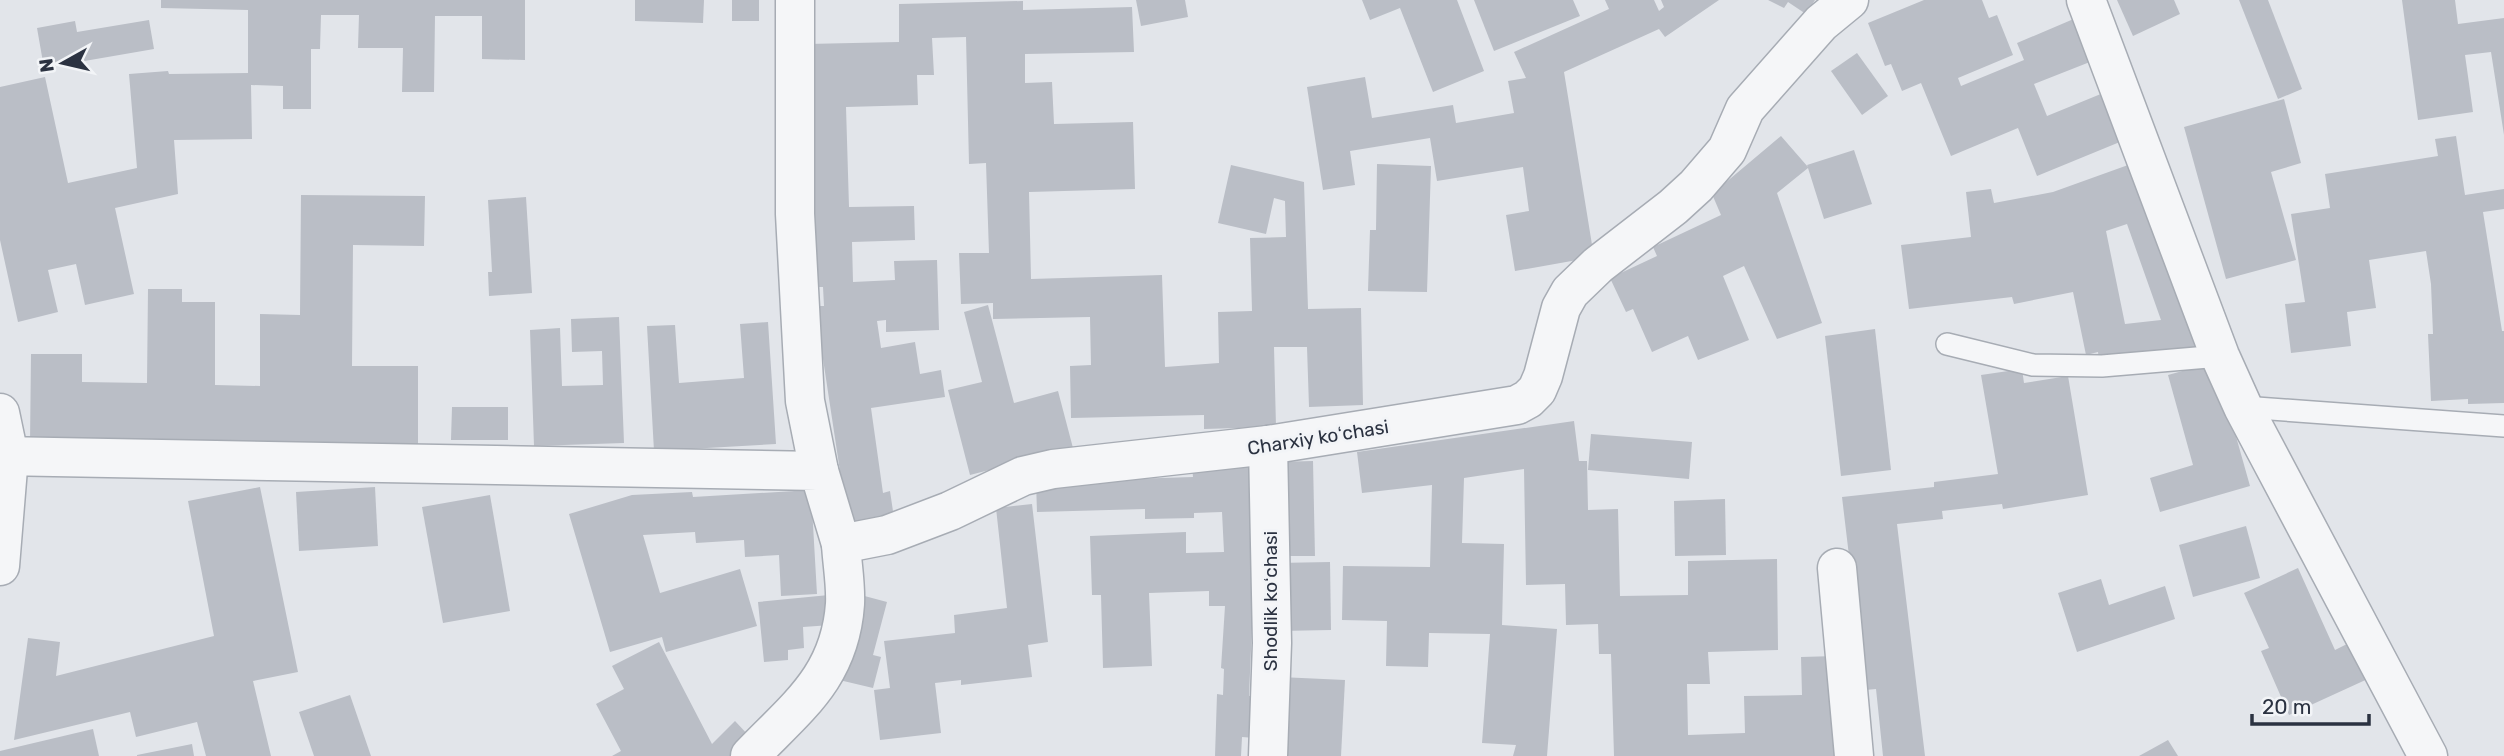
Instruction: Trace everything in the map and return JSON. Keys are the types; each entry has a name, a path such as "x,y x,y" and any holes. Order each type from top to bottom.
{"street":[{"path":"750,756 816,688 831,665 842,632 845,601 841,544 819,471 805,401 795,214 795,0"},
{"name":"Charxiy koʻchasi","path":"841,544 887,535 950,511 1023,476 1054,469 1268,445 1517,405 1537,390 1561,308 1570,292 1696,186 1727,150 1745,109 1821,23 1849,0"},
{"path":"2086,0 2220,356 2243,407 2428,756"},
{"path":"0,412 4,456 0,566"},
{"name":"Shodlik koʻchasi","path":"1268,445 1272,643 1268,756"},
{"path":"4,456 819,471"},
{"path":"1837,568 1854,756"}],"lane":[{"path":"1947,344 2033,365 2102,366 2220,356"},
{"path":"2243,407 2504,426"}],"building":[{"path":"161,0 525,0 525,60 482,59 482,16 435,16 434,92 402,92 403,48 358,48 359,15 321,15 320,49 311,49 311,109 283,109 283,86 251,85 252,139 174,140 178,194 115,208 134,294 85,305 76,264 48,270 58,312 18,322 0,240 0,87 45,77 68,183 137,168 129,74 168,71 169,74 248,73 248,10 161,8"},
{"path":"635,0 704,0 703,23 635,21"},
{"path":"732,0 759,0 759,21 732,21"},
{"path":"1136,0 1185,0 1188,17 1141,26"},
{"path":"1362,0 1457,0 1484,71 1433,92 1400,8 1370,20"},
{"path":"1474,0 1573,0 1580,16 1494,51"},
{"path":"1605,0 1654,0 1659,11 1664,7 1661,0 1719,0 1665,37 1659,29 1564,72 1594,257 1515,271 1506,215 1529,211 1523,167 1437,181 1430,138 1350,151 1355,185 1323,190 1307,87 1365,77 1372,118 1453,105 1456,123 1514,113 1508,81 1526,78 1514,52 1609,9"},
{"path":"1768,0 1815,0 1806,14 1788,2 1784,8"},
{"path":"1924,0 1982,0 1989,18 1997,15 2013,55 1958,78 1961,86 2024,60 2017,43 2083,15 2100,58 2034,84 2047,116 2113,89 2132,137 2037,176 2018,128 1951,156 1921,83 1902,91 1891,64 1885,66 1868,23"},
{"path":"2117,0 2174,0 2180,14 2133,36"},
{"path":"2239,0 2268,0 2302,89 2278,99"},
{"path":"2402,0 2455,0 2458,24 2504,18 2504,135 2491,52 2465,55 2473,112 2418,120"},
{"path":"1023,1 1023,10 1132,7 1134,52 1025,54 1025,83 1052,82 1054,124 1133,122 1135,189 1029,192 1031,279 1162,275 1165,367 1219,363 1218,312 1252,311 1250,238 1286,237 1285,201 1274,198 1266,234 1218,223 1231,165 1304,182 1308,309 1361,308 1363,405 1309,407 1307,347 1274,347 1276,427 1204,429 1204,415 1071,418 1070,366 1091,365 1090,317 993,319 993,303 961,304 959,253 989,253 986,163 969,164 966,37 932,38 934,75 917,75 918,105 846,107 849,207 914,206 915,240 852,242 853,282 895,280 894,261 937,260 939,330 886,332 886,320 877,321 881,348 915,342 920,374 941,370 945,397 871,408 883,493 890,491 894,518 848,524 815,306 824,306 823,287 814,287 807,44 899,42 899,4"},
{"path":"149,20 154,49 44,68 37,28 75,21 77,32"},
{"path":"1857,53 1888,96 1862,115 1831,71"},
{"path":"2284,99 2301,163 2271,172 2296,260 2226,279 2184,127"},
{"path":"1781,136 1808,167 1807,165 1854,150 1872,204 1824,219 1808,168 1777,193 1822,323 1777,339 1744,266 1723,276 1749,340 1698,360 1688,336 1652,352 1633,309 1626,312 1610,278 1657,256 1653,247 1721,215 1712,194"},
{"path":"2456,136 2465,195 2504,189 2504,209 2483,212 2504,331 2504,403 2468,404 2468,399 2431,401 2428,334 2433,334 2431,284 2426,251 2369,260 2376,308 2347,312 2351,346 2291,353 2285,304 2305,302 2291,214 2330,208 2325,174 2438,156 2435,139"},
{"path":"2142,160 2209,345 2099,360 2098,352 2086,355 2073,292 2014,304 2012,297 1909,309 1901,245 1971,237 1966,192 1991,189 1994,203 2053,192","holes":["2127,224 2161,320 2125,324 2106,231"]},
{"path":"1377,164 1431,166 1427,292 1368,291 1370,230 1376,230"},
{"path":"301,195 425,196 424,246 353,245 352,366 418,366 418,445 30,443 31,354 82,354 82,382 147,383 148,289 182,289 182,302 215,302 215,385 260,386 260,314 300,315"},
{"path":"526,197 532,293 489,296 488,272 492,272 488,200"},
{"path":"988,305 1014,403 1058,391 1073,448 970,475 948,390 982,382 964,312"},
{"path":"619,317 624,443 534,446 530,330 560,328 562,386 603,385 602,351 572,352 571,319"},
{"path":"768,322 776,444 654,451 647,326 675,325 679,383 744,378 740,324"},
{"path":"1875,329 1891,470 1841,476 1825,336"},
{"path":"2215,362 2250,486 2160,512 2150,478 2193,465 2168,375"},
{"path":"2022,369 2024,383 2068,376 2088,495 2003,509 2002,504 1942,511 1943,519 1897,524 1925,756 1883,756 1876,689 1865,690 1842,497 1934,487 1934,482 1998,474 1981,375"},
{"path":"452,407 508,407 508,440 451,440"},
{"path":"1574,421 1579,461 1587,461 1588,510 1618,509 1620,596 1688,595 1688,561 1777,559 1778,650 1708,652 1710,684 1687,684 1688,735 1745,733 1744,696 1802,695 1801,657 1836,656 1839,756 1614,756 1611,654 1599,654 1598,624 1566,625 1565,584 1526,585 1524,469 1464,478 1462,543 1504,544 1502,625 1557,629 1547,756 1513,756 1516,745 1482,743 1490,634 1429,633 1428,667 1386,666 1387,621 1342,620 1343,566 1430,567 1432,485 1362,493 1357,452"},
{"path":"1591,434 1692,442 1689,479 1588,470"},
{"path":"1313,461 1315,556 1277,556 1275,462"},
{"path":"1259,464 1249,696 1256,696 1255,738 1242,737 1241,756 1215,756 1217,694 1223,695 1224,669 1221,668 1225,606 1209,606 1209,591 1149,593 1152,666 1103,668 1101,595 1092,595 1090,536 1186,532 1186,553 1224,552 1222,512 1194,513 1194,518 1145,519 1145,509 1037,512 1036,482 1193,477 1192,467"},
{"path":"260,487 298,672 253,681 271,756 206,756 197,722 136,737 130,712 14,740 28,638 60,642 56,676 214,636 188,501"},
{"path":"375,487 378,546 299,551 296,492"},
{"path":"811,490 817,594 781,596 779,555 745,557 744,540 696,543 695,532 643,535 660,593 740,569 757,626 666,652 662,637 610,652 569,514 632,495 692,492 693,497"},
{"path":"490,495 510,611 443,623 422,507"},
{"path":"1725,499 1726,555 1675,556 1674,501"},
{"path":"1032,504 1048,642 1028,645 1032,677 961,685 961,680 935,683 941,733 880,740 874,690 890,688 884,641 955,633 954,615 1007,608 996,508"},
{"path":"2246,526 2260,578 2193,597 2179,545"},
{"path":"1330,562 1331,630 1279,631 1277,563"},
{"path":"2298,568 2335,650 2355,640 2372,677 2289,715 2261,651 2269,648 2244,593"},
{"path":"2101,579 2109,605 2165,586 2175,619 2077,652 2058,593"},
{"path":"857,594 887,602 873,655 881,657 873,688 835,679"},
{"path":"829,595 831,625 803,627 804,648 788,650 788,660 764,662 758,602"},
{"path":"659,642 712,744 735,721 750,737 730,756 612,756 621,751 596,704 624,689 612,666"},
{"path":"1280,677 1345,680 1341,756 1276,756"},
{"path":"350,695 371,756 314,756 299,712"},
{"path":"93,729 99,756 0,756 0,751"},
{"path":"2168,740 2178,756 2139,756"},
{"path":"192,744 194,756 137,756 137,755"}]}
